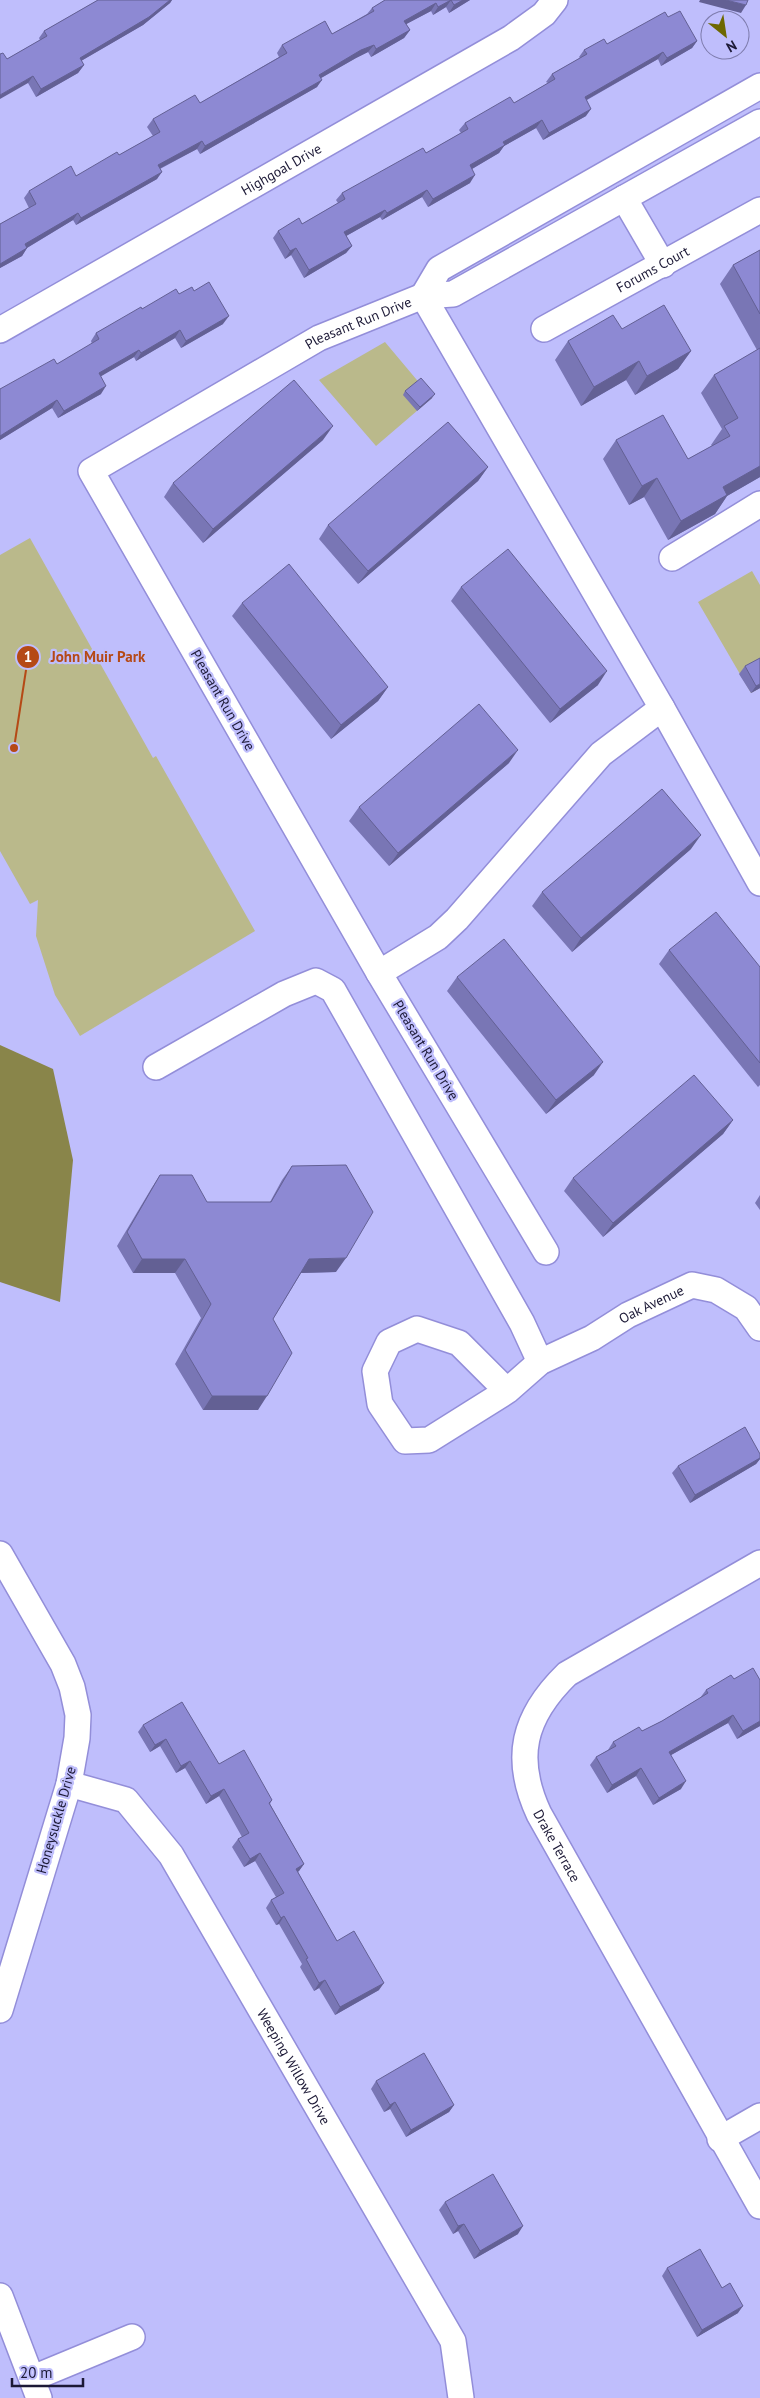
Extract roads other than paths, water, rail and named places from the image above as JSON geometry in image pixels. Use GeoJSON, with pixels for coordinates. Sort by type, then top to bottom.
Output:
{"type":"FeatureCollection","features":[{"type":"Feature","properties":{"kind":"street","name":"Highgoal Drive"},"geometry":{"type":"LineString","coordinates":[[0,330],[511,38],[544,14],[555,0]]}},
{"type":"Feature","properties":{"kind":"street","name":"Pleasant Run Drive"},"geometry":{"type":"LineString","coordinates":[[424,296],[439,269],[760,86]]}},
{"type":"Feature","properties":{"kind":"street","name":"Pleasant Run Drive"},"geometry":{"type":"LineString","coordinates":[[546,1252],[379,973],[91,471],[319,338],[424,296],[453,294],[760,122]]}},
{"type":"Feature","properties":{"kind":"street"},"geometry":{"type":"LineString","coordinates":[[624,198],[663,264]]}},
{"type":"Feature","properties":{"kind":"street","name":"Forums Court"},"geometry":{"type":"LineString","coordinates":[[544,329],[760,210]]}},
{"type":"Feature","properties":{"kind":"street"},"geometry":{"type":"LineString","coordinates":[[424,296],[662,708],[760,883]]}},
{"type":"Feature","properties":{"kind":"street"},"geometry":{"type":"LineString","coordinates":[[672,558],[760,504]]}},
{"type":"Feature","properties":{"kind":"street"},"geometry":{"type":"LineString","coordinates":[[379,973],[438,936],[457,919],[601,754],[662,708]]}},
{"type":"Feature","properties":{"kind":"street"},"geometry":{"type":"LineString","coordinates":[[156,1067],[290,990],[316,981],[333,990],[522,1323],[540,1362]]}},
{"type":"Feature","properties":{"kind":"street","name":"Oak Avenue"},"geometry":{"type":"LineString","coordinates":[[508,1390],[459,1343],[417,1329],[389,1342],[375,1371],[380,1404],[405,1442],[429,1440],[508,1390],[540,1362],[592,1338],[628,1315],[692,1285],[716,1290],[746,1308],[760,1328]]}},
{"type":"Feature","properties":{"kind":"street","name":"Honeysuckle Drive"},"geometry":{"type":"LineString","coordinates":[[0,1554],[10,1593],[63,1664],[72,1687],[78,1715],[77,1738],[69,1784],[0,2010]]}},
{"type":"Feature","properties":{"kind":"street","name":"Drake Terrace"},"geometry":{"type":"LineString","coordinates":[[760,1563],[567,1674],[538,1707],[529,1728],[525,1750],[529,1788],[539,1814],[720,2139],[760,2206]]}},
{"type":"Feature","properties":{"kind":"street","name":"Weeping Willow Drive"},"geometry":{"type":"LineString","coordinates":[[69,1784],[126,1800],[171,1855],[453,2342],[461,2398]]}},
{"type":"Feature","properties":{"kind":"street"},"geometry":{"type":"LineString","coordinates":[[720,2139],[760,2116]]}},
{"type":"Feature","properties":{"kind":"street"},"geometry":{"type":"LineString","coordinates":[[0,2296],[36,2388],[132,2337]]}},
{"type":"Feature","properties":{"kind":"place","name":"John Muir Park"},"geometry":{"type":"Point","coordinates":[14,748]}}]}
